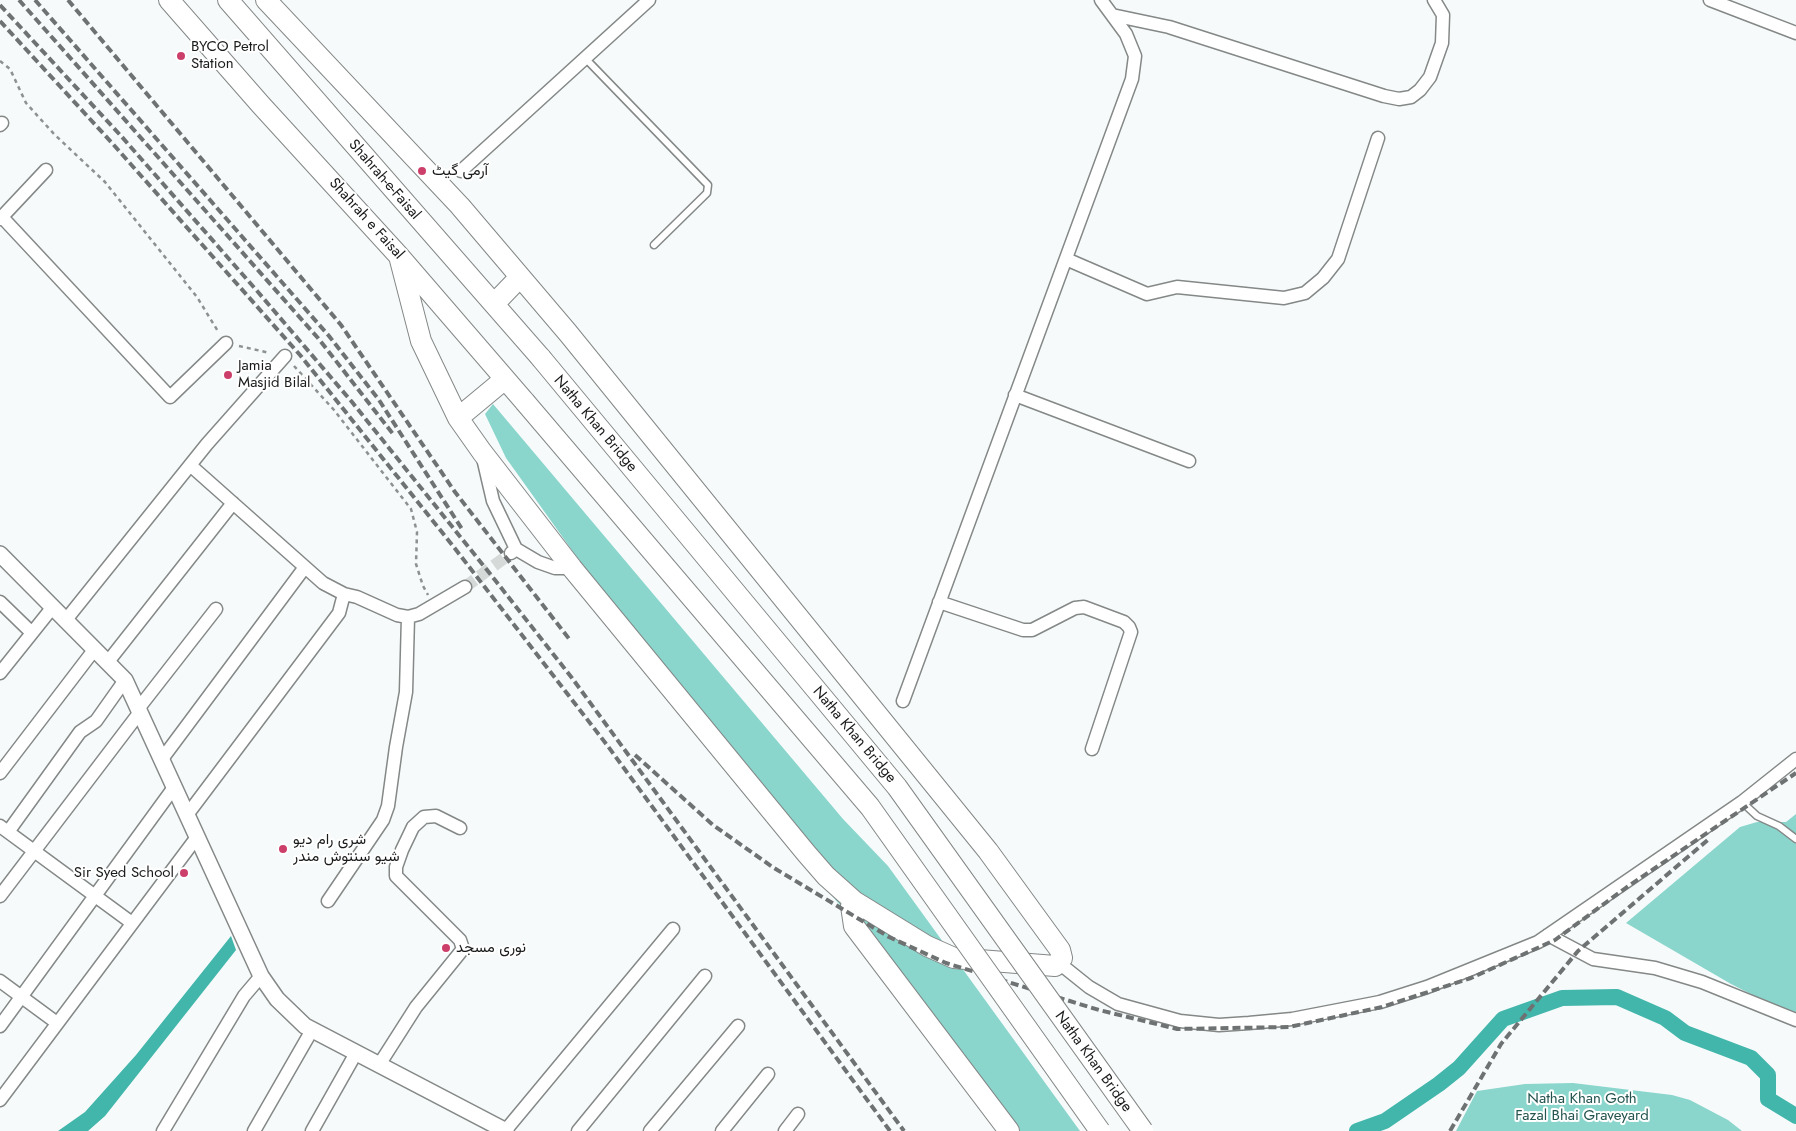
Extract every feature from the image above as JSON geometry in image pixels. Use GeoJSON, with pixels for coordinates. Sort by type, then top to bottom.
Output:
{"type":"FeatureCollection","features":[{"type":"Feature","properties":{"kind":"highway","name":"Shahrah e Faisal"},"geometry":{"type":"LineString","coordinates":[[169,0],[400,256],[870,807],[1100,1131]]}},
{"type":"Feature","properties":{"kind":"highway","name":"Shahrah-e-Faisal"},"geometry":{"type":"LineString","coordinates":[[228,0],[541,358]]}},
{"type":"Feature","properties":{"kind":"highway"},"geometry":{"type":"LineString","coordinates":[[266,0],[460,206],[520,277],[988,851],[1060,950],[1062,958],[1060,963],[1055,966],[954,958],[927,946],[854,901],[826,876],[572,568],[458,418],[421,341],[400,256]]}},
{"type":"Feature","properties":{"kind":"highway"},"geometry":{"type":"LineString","coordinates":[[494,304],[520,277]]}},
{"type":"Feature","properties":{"kind":"highway","name":"Natha Khan Bridge"},"geometry":{"type":"LineString","coordinates":[[541,358],[897,787],[1143,1131]]}},
{"type":"Feature","properties":{"kind":"highway"},"geometry":{"type":"LineString","coordinates":[[458,418],[505,379]]}},
{"type":"Feature","properties":{"kind":"highway"},"geometry":{"type":"LineString","coordinates":[[854,901],[851,906],[854,926],[1009,1131]]}},
{"type":"Feature","properties":{"kind":"street"},"geometry":{"type":"LineString","coordinates":[[461,171],[649,0]]}},
{"type":"Feature","properties":{"kind":"street"},"geometry":{"type":"LineString","coordinates":[[903,701],[1132,79],[1135,56],[1126,34],[1101,0]]}},
{"type":"Feature","properties":{"kind":"street"},"geometry":{"type":"LineString","coordinates":[[1112,15],[1169,27],[1384,96],[1399,99],[1411,97],[1420,90],[1430,77],[1442,42],[1443,15],[1434,0]]}},
{"type":"Feature","properties":{"kind":"street"},"geometry":{"type":"LineString","coordinates":[[1710,0],[1796,34]]}},
{"type":"Feature","properties":{"kind":"street"},"geometry":{"type":"LineString","coordinates":[[1066,259],[1148,294],[1178,287],[1284,298],[1305,293],[1323,278],[1338,259],[1378,138]]}},
{"type":"Feature","properties":{"kind":"street"},"geometry":{"type":"LineString","coordinates":[[46,170],[1,218],[170,398],[226,343]]}},
{"type":"Feature","properties":{"kind":"street"},"geometry":{"type":"LineString","coordinates":[[65,621],[190,465],[285,356]]}},
{"type":"Feature","properties":{"kind":"street"},"geometry":{"type":"LineString","coordinates":[[1016,395],[1189,461]]}},
{"type":"Feature","properties":{"kind":"street"},"geometry":{"type":"LineString","coordinates":[[482,452],[492,501],[514,551],[555,568],[572,568]]}},
{"type":"Feature","properties":{"kind":"street"},"geometry":{"type":"LineString","coordinates":[[190,465],[323,583],[344,594],[357,597],[397,615],[408,616],[419,614],[465,587]]}},
{"type":"Feature","properties":{"kind":"street"},"geometry":{"type":"LineString","coordinates":[[107,663],[233,503]]}},
{"type":"Feature","properties":{"kind":"street"},"geometry":{"type":"LineString","coordinates":[[0,554],[125,680],[261,976],[277,998],[305,1026],[312,1030],[503,1130],[673,929]]}},
{"type":"Feature","properties":{"kind":"street"},"geometry":{"type":"LineString","coordinates":[[162,760],[305,567]]}},
{"type":"Feature","properties":{"kind":"street"},"geometry":{"type":"LineString","coordinates":[[187,815],[339,613],[344,594]]}},
{"type":"Feature","properties":{"kind":"street"},"geometry":{"type":"LineString","coordinates":[[0,602],[32,633]]}},
{"type":"Feature","properties":{"kind":"street"},"geometry":{"type":"LineString","coordinates":[[940,602],[1023,630],[1032,630],[1075,608],[1084,607],[1124,622],[1131,632],[1092,748]]}},
{"type":"Feature","properties":{"kind":"street"},"geometry":{"type":"LineString","coordinates":[[0,673],[52,608]]}},
{"type":"Feature","properties":{"kind":"street"},"geometry":{"type":"LineString","coordinates":[[0,896],[216,609]]}},
{"type":"Feature","properties":{"kind":"street"},"geometry":{"type":"LineString","coordinates":[[328,901],[383,820],[388,806],[406,692],[408,616]]}},
{"type":"Feature","properties":{"kind":"street"},"geometry":{"type":"LineString","coordinates":[[0,773],[94,650]]}},
{"type":"Feature","properties":{"kind":"street"},"geometry":{"type":"LineString","coordinates":[[125,680],[96,721],[80,732],[3,830],[132,923]]}},
{"type":"Feature","properties":{"kind":"street"},"geometry":{"type":"LineString","coordinates":[[1060,963],[1088,987],[1118,1004],[1180,1021],[1219,1024],[1292,1019],[1380,1002],[1427,987],[1538,942],[1742,802],[1796,759]]}},
{"type":"Feature","properties":{"kind":"street"},"geometry":{"type":"LineString","coordinates":[[0,1026],[175,786]]}},
{"type":"Feature","properties":{"kind":"street"},"geometry":{"type":"LineString","coordinates":[[379,1065],[416,1006],[463,949],[460,940],[396,876],[396,867],[413,827],[424,817],[436,816],[460,828]]}},
{"type":"Feature","properties":{"kind":"street"},"geometry":{"type":"LineString","coordinates":[[0,1100],[197,837]]}},
{"type":"Feature","properties":{"kind":"street"},"geometry":{"type":"LineString","coordinates":[[1538,942],[1593,959],[1655,968],[1702,982],[1796,1020]]}},
{"type":"Feature","properties":{"kind":"street"},"geometry":{"type":"LineString","coordinates":[[163,1131],[244,996],[261,976]]}},
{"type":"Feature","properties":{"kind":"street"},"geometry":{"type":"LineString","coordinates":[[578,1131],[705,976]]}},
{"type":"Feature","properties":{"kind":"street"},"geometry":{"type":"LineString","coordinates":[[0,981],[58,1023]]}},
{"type":"Feature","properties":{"kind":"street"},"geometry":{"type":"LineString","coordinates":[[650,1131],[738,1026]]}},
{"type":"Feature","properties":{"kind":"street"},"geometry":{"type":"LineString","coordinates":[[254,1131],[312,1030]]}},
{"type":"Feature","properties":{"kind":"street"},"geometry":{"type":"LineString","coordinates":[[312,1131],[356,1053]]}},
{"type":"Feature","properties":{"kind":"street"},"geometry":{"type":"LineString","coordinates":[[722,1131],[768,1074]]}},
{"type":"Feature","properties":{"kind":"street"},"geometry":{"type":"LineString","coordinates":[[785,1131],[798,1114]]}},
{"type":"Feature","properties":{"kind":"lane"},"geometry":{"type":"LineString","coordinates":[[585,58],[708,185],[707,194],[654,245]]}},
{"type":"Feature","properties":{"kind":"lane"},"geometry":{"type":"LineString","coordinates":[[1742,802],[1757,816],[1779,826],[1796,839]]}},
{"type":"Feature","properties":{"kind":"path"},"geometry":{"type":"LineString","coordinates":[[0,61],[10,69],[26,103],[54,134],[105,182],[197,297],[226,343],[285,356],[334,410],[411,509],[417,532],[416,564],[422,586],[434,604]]}},
{"type":"Feature","properties":{"kind":"green space"},"geometry":{"type":"Polygon","coordinates":[[[493,404],[843,819],[888,866],[1080,1131],[1017,1131],[926,1007],[747,795],[506,458],[485,414],[493,404]]]}},
{"type":"Feature","properties":{"kind":"green space"},"geometry":{"type":"Polygon","coordinates":[[[1796,814],[1796,1017],[1731,984],[1626,923],[1740,827],[1757,822],[1786,822],[1796,814]]]}},
{"type":"Feature","properties":{"kind":"green space","name":"Natha Khan Goth Fazal Bhai Graveyard"},"geometry":{"type":"Polygon","coordinates":[[[1573,1083],[1672,1095],[1690,1100],[1728,1120],[1742,1131],[1456,1131],[1477,1091],[1525,1084],[1573,1083]]]}},
{"type":"Feature","properties":{"kind":"shaded area"},"geometry":{"type":"Polygon","coordinates":[[[231,936],[236,950],[105,1116],[88,1131],[58,1131],[85,1112],[136,1055],[231,936]]]}},
{"type":"Feature","properties":{"kind":"waterway"},"geometry":{"type":"LineString","coordinates":[[1357,1131],[1385,1121],[1439,1084],[1459,1068],[1503,1019],[1562,998],[1617,997],[1665,1018],[1685,1033],[1751,1058],[1768,1075],[1768,1099],[1796,1116]]}},
{"type":"Feature","properties":{"kind":"tunnel"},"geometry":{"type":"LineString","coordinates":[[465,587],[511,553]]}},
{"type":"Feature","properties":{"kind":"railway"},"geometry":{"type":"LineString","coordinates":[[19,0],[318,338],[393,434]]}},
{"type":"Feature","properties":{"kind":"railway"},"geometry":{"type":"LineString","coordinates":[[35,0],[329,336],[379,400],[462,529]]}},
{"type":"Feature","properties":{"kind":"railway"},"geometry":{"type":"LineString","coordinates":[[68,0],[341,325],[455,492],[570,640]]}},
{"type":"Feature","properties":{"kind":"railway"},"geometry":{"type":"LineString","coordinates":[[0,5],[122,137],[258,292],[352,402],[495,580],[572,678],[904,1131]]}},
{"type":"Feature","properties":{"kind":"railway"},"geometry":{"type":"LineString","coordinates":[[0,21],[112,143],[300,355],[453,546],[607,745],[890,1131]]}},
{"type":"Feature","properties":{"kind":"railway"},"geometry":{"type":"LineString","coordinates":[[635,755],[713,825],[774,868],[889,937],[946,963],[1099,1010],[1177,1029],[1289,1027],[1382,1007],[1471,978],[1555,940],[1627,887],[1796,773]]}},
{"type":"Feature","properties":{"kind":"railway"},"geometry":{"type":"LineString","coordinates":[[1450,1131],[1501,1044],[1578,951],[1710,838]]}},
{"type":"Feature","properties":{"kind":"place","name":"BYCO Petrol Station"},"geometry":{"type":"Point","coordinates":[181,56]}},
{"type":"Feature","properties":{"kind":"place","name":"آرمی گیٹ"},"geometry":{"type":"Point","coordinates":[422,171]}},
{"type":"Feature","properties":{"kind":"place","name":"Jamia Masjid Bilal"},"geometry":{"type":"Point","coordinates":[228,375]}},
{"type":"Feature","properties":{"kind":"place","name":"شری رام دیو شیو سنتوش مندر"},"geometry":{"type":"Point","coordinates":[283,849]}},
{"type":"Feature","properties":{"kind":"place","name":"Sir Syed School"},"geometry":{"type":"Point","coordinates":[184,873]}},
{"type":"Feature","properties":{"kind":"place","name":"نوری مسجد"},"geometry":{"type":"Point","coordinates":[446,948]}}]}
